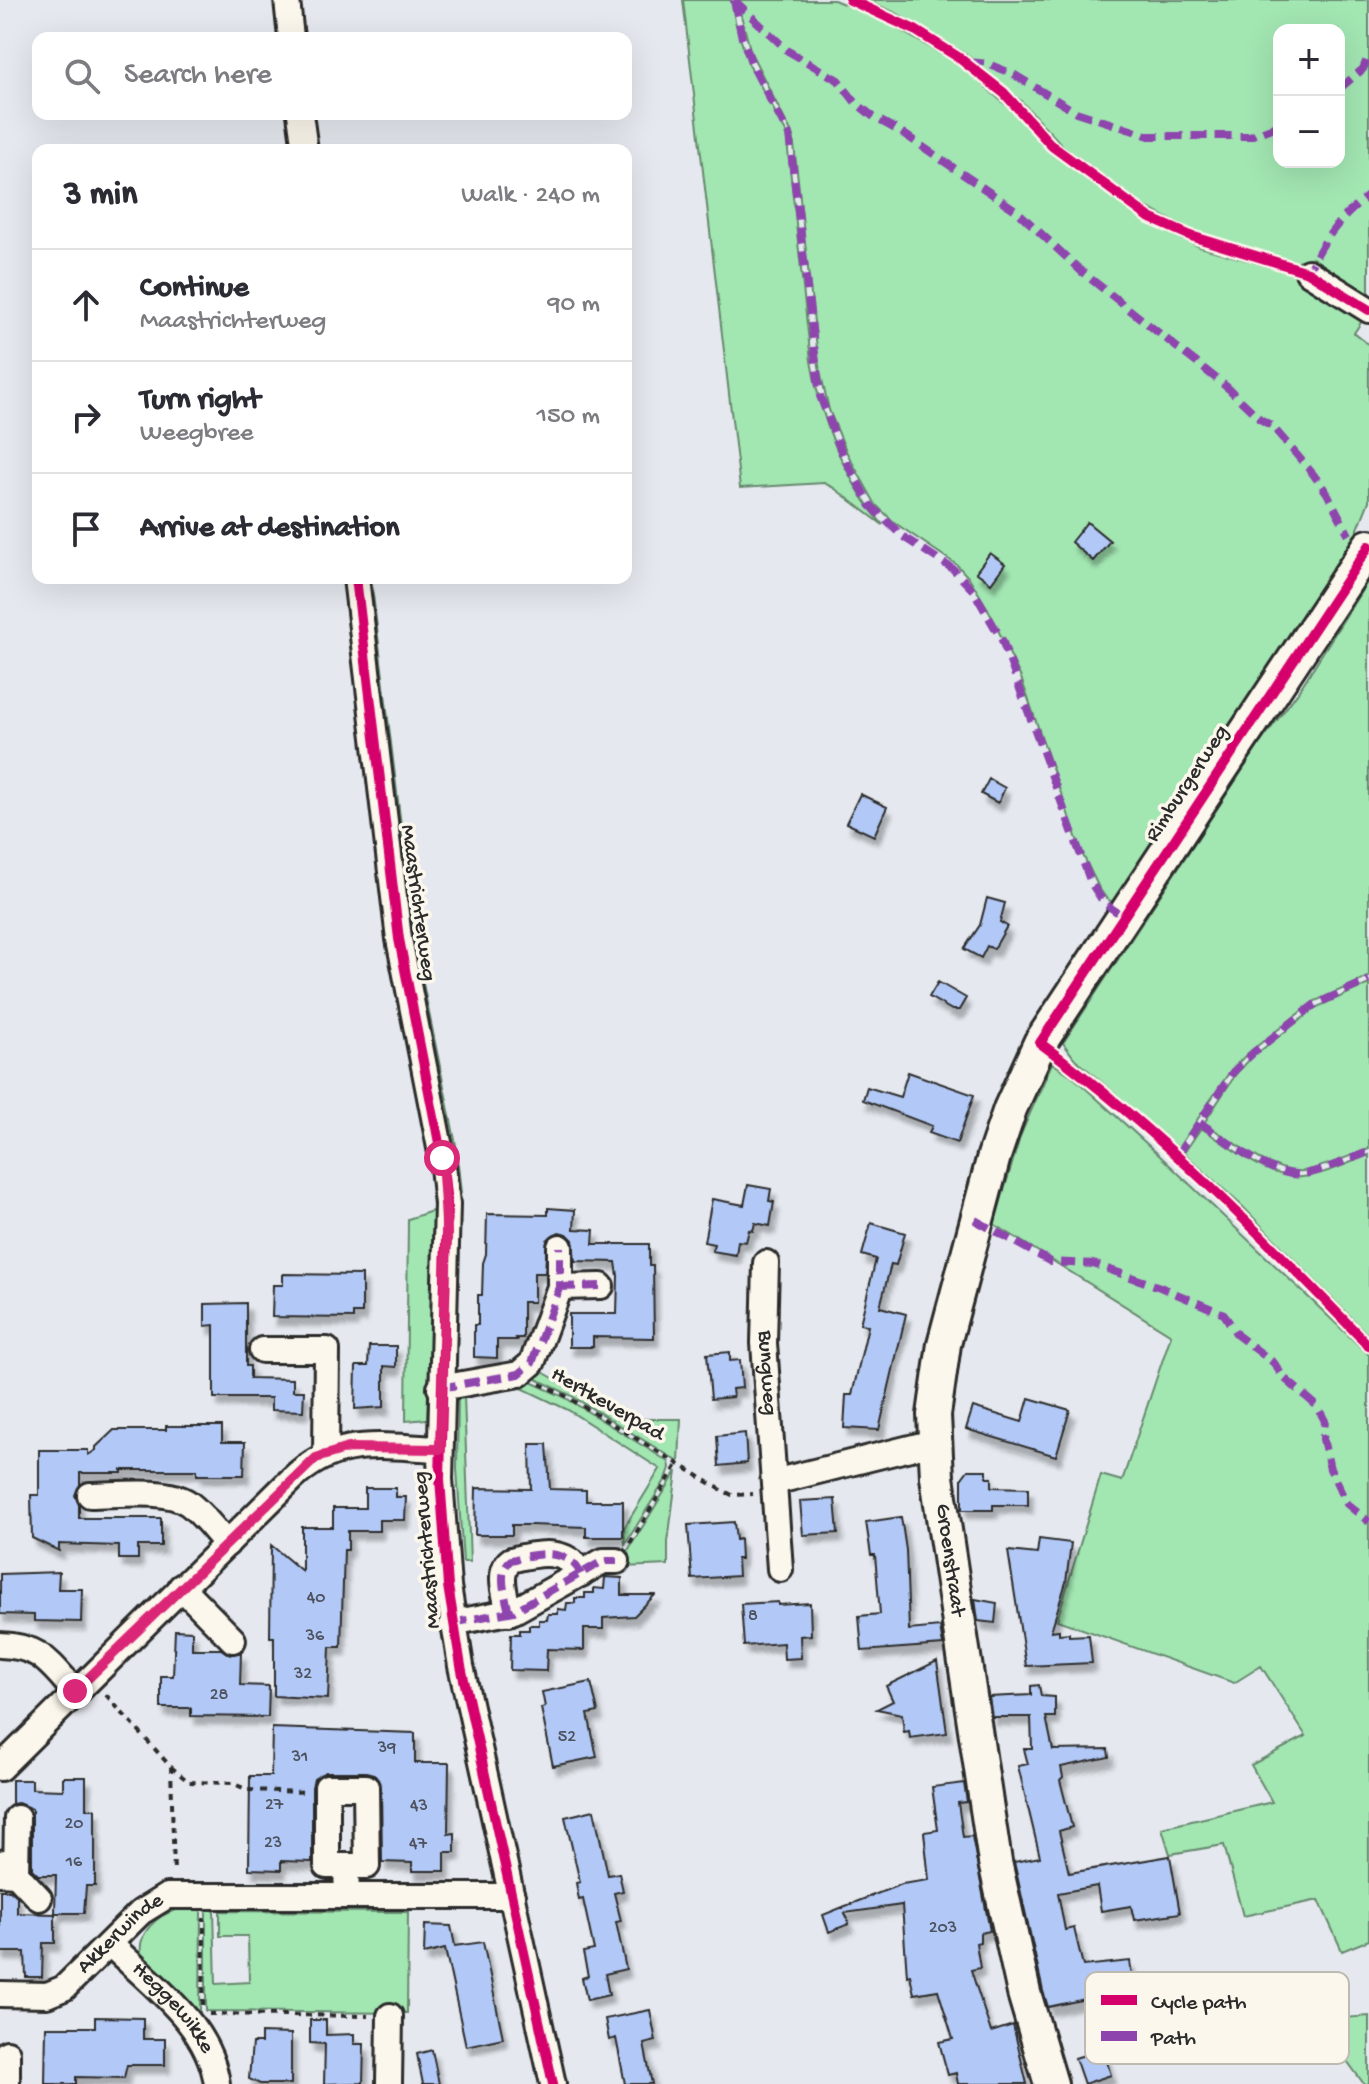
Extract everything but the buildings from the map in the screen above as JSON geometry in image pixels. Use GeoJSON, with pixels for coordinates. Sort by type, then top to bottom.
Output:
{"type":"FeatureCollection","features":[{"type":"Feature","properties":{"kind":"street"},"geometry":{"type":"LineString","coordinates":[[287,0],[290,32]]}},
{"type":"Feature","properties":{"kind":"street"},"geometry":{"type":"LineString","coordinates":[[301,120],[304,144]]}},
{"type":"Feature","properties":{"kind":"street"},"geometry":{"type":"LineString","coordinates":[[1308,272],[1369,310]]}},
{"type":"Feature","properties":{"kind":"street","name":"Rimburgerweg"},"geometry":{"type":"LineString","coordinates":[[1040,1043],[1369,546]]}},
{"type":"Feature","properties":{"kind":"street","name":"Maastrichterweg"},"geometry":{"type":"LineString","coordinates":[[357,584],[399,939],[442,1158],[447,1204],[440,1449],[443,1543],[452,1623],[553,2084]]}},
{"type":"Feature","properties":{"kind":"street","name":"Groenstraat"},"geometry":{"type":"LineString","coordinates":[[1040,1043],[1010,1109],[975,1220],[944,1344],[934,1415],[934,1442],[995,1862],[1024,1993],[1051,2084]]}},
{"type":"Feature","properties":{"kind":"street"},"geometry":{"type":"LineString","coordinates":[[440,1388],[519,1374],[532,1363],[560,1287],[560,1247]]}},
{"type":"Feature","properties":{"kind":"street","name":"Bungweg"},"geometry":{"type":"LineString","coordinates":[[766,1263],[764,1343],[780,1569]]}},
{"type":"Feature","properties":{"kind":"street"},"geometry":{"type":"LineString","coordinates":[[560,1287],[601,1286]]}},
{"type":"Feature","properties":{"kind":"street"},"geometry":{"type":"LineString","coordinates":[[262,1350],[327,1350],[326,1453]]}},
{"type":"Feature","properties":{"kind":"street"},"geometry":{"type":"LineString","coordinates":[[774,1482],[934,1442]]}},
{"type":"Feature","properties":{"kind":"street"},"geometry":{"type":"LineString","coordinates":[[0,1768],[302,1469],[326,1453],[364,1447],[440,1449]]}},
{"type":"Feature","properties":{"kind":"street"},"geometry":{"type":"LineString","coordinates":[[90,1495],[162,1494],[176,1497],[195,1509],[227,1544]]}},
{"type":"Feature","properties":{"kind":"street"},"geometry":{"type":"LineString","coordinates":[[509,1613],[503,1567],[511,1560],[558,1554],[569,1557],[581,1574]]}},
{"type":"Feature","properties":{"kind":"street","name":"Maastrichterweg"},"geometry":{"type":"LineString","coordinates":[[452,1623],[509,1613],[603,1561],[617,1561]]}},
{"type":"Feature","properties":{"kind":"street"},"geometry":{"type":"LineString","coordinates":[[181,1587],[233,1640]]}},
{"type":"Feature","properties":{"kind":"street"},"geometry":{"type":"LineString","coordinates":[[0,1645],[30,1648],[82,1684]]}},
{"type":"Feature","properties":{"kind":"street"},"geometry":{"type":"LineString","coordinates":[[327,1787],[366,1787],[367,1866],[346,1866],[327,1866],[327,1787]]}},
{"type":"Feature","properties":{"kind":"street"},"geometry":{"type":"LineString","coordinates":[[17,1818],[6,1860],[39,1898]]}},
{"type":"Feature","properties":{"kind":"street"},"geometry":{"type":"LineString","coordinates":[[346,1866],[347,1896]]}},
{"type":"Feature","properties":{"kind":"street","name":"Akkerwinde"},"geometry":{"type":"LineString","coordinates":[[0,1994],[47,1995],[57,1992],[71,1983],[149,1905],[174,1895],[512,1896]]}},
{"type":"Feature","properties":{"kind":"street","name":"Heggewikke"},"geometry":{"type":"LineString","coordinates":[[110,1944],[192,2025],[210,2054],[217,2084]]}},
{"type":"Feature","properties":{"kind":"street"},"geometry":{"type":"LineString","coordinates":[[389,2084],[390,2016]]}},
{"type":"Feature","properties":{"kind":"street"},"geometry":{"type":"LineString","coordinates":[[7,2053],[7,2084]]}},
{"type":"Feature","properties":{"kind":"path"},"geometry":{"type":"LineString","coordinates":[[82,1684],[189,1782]]}},
{"type":"Feature","properties":{"kind":"path"},"geometry":{"type":"LineString","coordinates":[[171,1767],[174,1895]]}},
{"type":"Feature","properties":{"kind":"path"},"geometry":{"type":"LineString","coordinates":[[172,1782],[232,1783],[248,1790],[327,1792]]}},
{"type":"Feature","properties":{"kind":"path"},"geometry":{"type":"LineString","coordinates":[[204,1895],[203,2014],[390,2016]]}},
{"type":"Feature","properties":{"kind":"green space"},"geometry":{"type":"Polygon","coordinates":[[[683,0],[731,0],[748,63],[786,132],[815,383],[836,448],[857,488],[883,525],[824,483],[740,488],[683,0]]]}},
{"type":"Feature","properties":{"kind":"green space"},"geometry":{"type":"Polygon","coordinates":[[[737,0],[834,0],[880,19],[959,64],[1023,120],[1054,155],[1153,226],[1200,247],[1299,275],[1366,315],[1354,333],[1369,345],[1369,501],[1356,534],[1361,538],[1114,903],[1099,888],[1081,851],[1021,678],[988,609],[970,579],[957,565],[895,523],[876,505],[847,453],[829,410],[819,366],[793,136],[751,53],[737,0]]]}},
{"type":"Feature","properties":{"kind":"green space"},"geometry":{"type":"Polygon","coordinates":[[[866,0],[1369,0],[1369,299],[1322,270],[1192,231],[1144,206],[1063,146],[1020,100],[966,54],[896,13],[866,0]]]}},
{"type":"Feature","properties":{"kind":"green space"},"geometry":{"type":"Polygon","coordinates":[[[1369,579],[1369,977],[1313,1002],[1247,1054],[1231,1070],[1178,1148],[1075,1059],[1063,1043],[1261,742],[1298,692],[1369,579]]]}},
{"type":"Feature","properties":{"kind":"green space"},"geometry":{"type":"Polygon","coordinates":[[[365,584],[372,584],[416,949],[456,1145],[461,1193],[454,1193],[409,931],[365,584]]]}},
{"type":"Feature","properties":{"kind":"green space"},"geometry":{"type":"Polygon","coordinates":[[[1369,984],[1369,1149],[1312,1169],[1292,1171],[1266,1162],[1204,1123],[1236,1074],[1251,1058],[1317,1007],[1369,984]]]}},
{"type":"Feature","properties":{"kind":"green space"},"geometry":{"type":"Polygon","coordinates":[[[1052,1063],[1072,1076],[1158,1154],[1369,1355],[1369,1940],[1342,1951],[1319,1900],[1243,1916],[1224,1845],[1170,1854],[1162,1828],[1272,1802],[1251,1765],[1306,1736],[1261,1666],[1234,1683],[1057,1620],[1101,1475],[1122,1481],[1171,1335],[994,1224],[1021,1134],[1052,1063]]]}},
{"type":"Feature","properties":{"kind":"green space"},"geometry":{"type":"Polygon","coordinates":[[[1201,1128],[1249,1160],[1289,1176],[1319,1174],[1369,1155],[1369,1336],[1243,1207],[1184,1153],[1201,1128]]]}},
{"type":"Feature","properties":{"kind":"green space"},"geometry":{"type":"Polygon","coordinates":[[[432,1211],[435,1217],[427,1419],[406,1421],[408,1219],[432,1211]]]}},
{"type":"Feature","properties":{"kind":"green space"},"geometry":{"type":"Polygon","coordinates":[[[539,1370],[626,1419],[681,1419],[679,1462],[570,1395],[530,1376],[539,1370]]]}},
{"type":"Feature","properties":{"kind":"green space"},"geometry":{"type":"Polygon","coordinates":[[[524,1379],[564,1397],[669,1462],[666,1479],[625,1544],[624,1528],[660,1469],[568,1410],[522,1388],[464,1396],[470,1562],[463,1562],[457,1469],[458,1390],[524,1379]]]}},
{"type":"Feature","properties":{"kind":"green space"},"geometry":{"type":"Polygon","coordinates":[[[677,1471],[668,1565],[623,1567],[627,1552],[677,1471]]]}},
{"type":"Feature","properties":{"kind":"green space"},"geometry":{"type":"Polygon","coordinates":[[[176,1910],[201,1910],[200,2011],[192,2008],[141,1953],[143,1939],[150,1926],[176,1910]]]}},
{"type":"Feature","properties":{"kind":"green space"},"geometry":{"type":"Polygon","coordinates":[[[206,1910],[214,1910],[216,1984],[249,1982],[248,1936],[220,1936],[220,1911],[408,1912],[407,2013],[206,2011],[206,1910]]]}},
{"type":"Feature","properties":{"kind":"green space"},"geometry":{"type":"Polygon","coordinates":[[[1369,2016],[1369,2084],[1364,2084],[1349,2064],[1349,2018],[1369,2016]]]}},
{"type":"Feature","properties":{"kind":"marked path"},"geometry":{"type":"LineString","coordinates":[[734,0],[742,38],[754,69],[789,135],[820,396],[843,456],[871,506],[902,536],[953,569],[973,590],[1002,640],[1091,883],[1104,903],[1124,917]]}},
{"type":"Feature","properties":{"kind":"marked path"},"geometry":{"type":"LineString","coordinates":[[734,0],[788,51],[838,80],[856,103],[875,118],[901,132],[1017,211],[1081,271],[1272,426],[1327,493],[1349,535]]}},
{"type":"Feature","properties":{"kind":"marked path"},"geometry":{"type":"LineString","coordinates":[[1345,84],[1363,69],[1369,54]]}},
{"type":"Feature","properties":{"kind":"marked path"},"geometry":{"type":"LineString","coordinates":[[968,62],[988,64],[1013,74],[1076,112],[1149,136],[1250,136],[1273,127]]}},
{"type":"Feature","properties":{"kind":"marked path"},"geometry":{"type":"LineString","coordinates":[[1303,270],[1308,272],[1334,229],[1369,195]]}},
{"type":"Feature","properties":{"kind":"marked path"},"geometry":{"type":"LineString","coordinates":[[1177,1156],[1233,1072],[1254,1052],[1314,1005],[1369,980]]}},
{"type":"Feature","properties":{"kind":"marked path"},"geometry":{"type":"LineString","coordinates":[[1200,1123],[1264,1165],[1291,1174],[1312,1172],[1369,1152]]}},
{"type":"Feature","properties":{"kind":"marked path"},"geometry":{"type":"LineString","coordinates":[[975,1220],[1051,1262],[1093,1264],[1160,1287],[1224,1314],[1237,1335],[1274,1363],[1283,1377],[1317,1406],[1325,1421],[1323,1439],[1330,1469],[1347,1504],[1369,1522]]}},
{"type":"Feature","properties":{"kind":"marked path"},"geometry":{"type":"LineString","coordinates":[[440,1388],[519,1374],[532,1363],[560,1287],[560,1247]]}},
{"type":"Feature","properties":{"kind":"marked path"},"geometry":{"type":"LineString","coordinates":[[560,1287],[601,1286]]}},
{"type":"Feature","properties":{"kind":"marked path"},"geometry":{"type":"LineString","coordinates":[[509,1613],[503,1577],[511,1560],[551,1554],[568,1559],[581,1574]]}},
{"type":"Feature","properties":{"kind":"marked path"},"geometry":{"type":"LineString","coordinates":[[452,1623],[514,1611],[603,1561],[617,1561]]}},
{"type":"Feature","properties":{"kind":"cycle path"},"geometry":{"type":"LineString","coordinates":[[850,0],[915,30],[958,57],[1004,93],[1052,146],[1150,218],[1191,236],[1308,272],[1369,310]]}},
{"type":"Feature","properties":{"kind":"cycle path"},"geometry":{"type":"LineString","coordinates":[[1369,546],[1040,1043],[1170,1149],[1369,1346]]}},
{"type":"Feature","properties":{"kind":"cycle path"},"geometry":{"type":"LineString","coordinates":[[357,584],[399,939],[442,1158],[447,1204],[440,1479],[448,1586],[461,1666],[553,2084]]}},
{"type":"Feature","properties":{"kind":"route"},"geometry":{"type":"LineString","coordinates":[[75,1691],[316,1458],[348,1448],[440,1449],[447,1236],[442,1158]]}}]}
